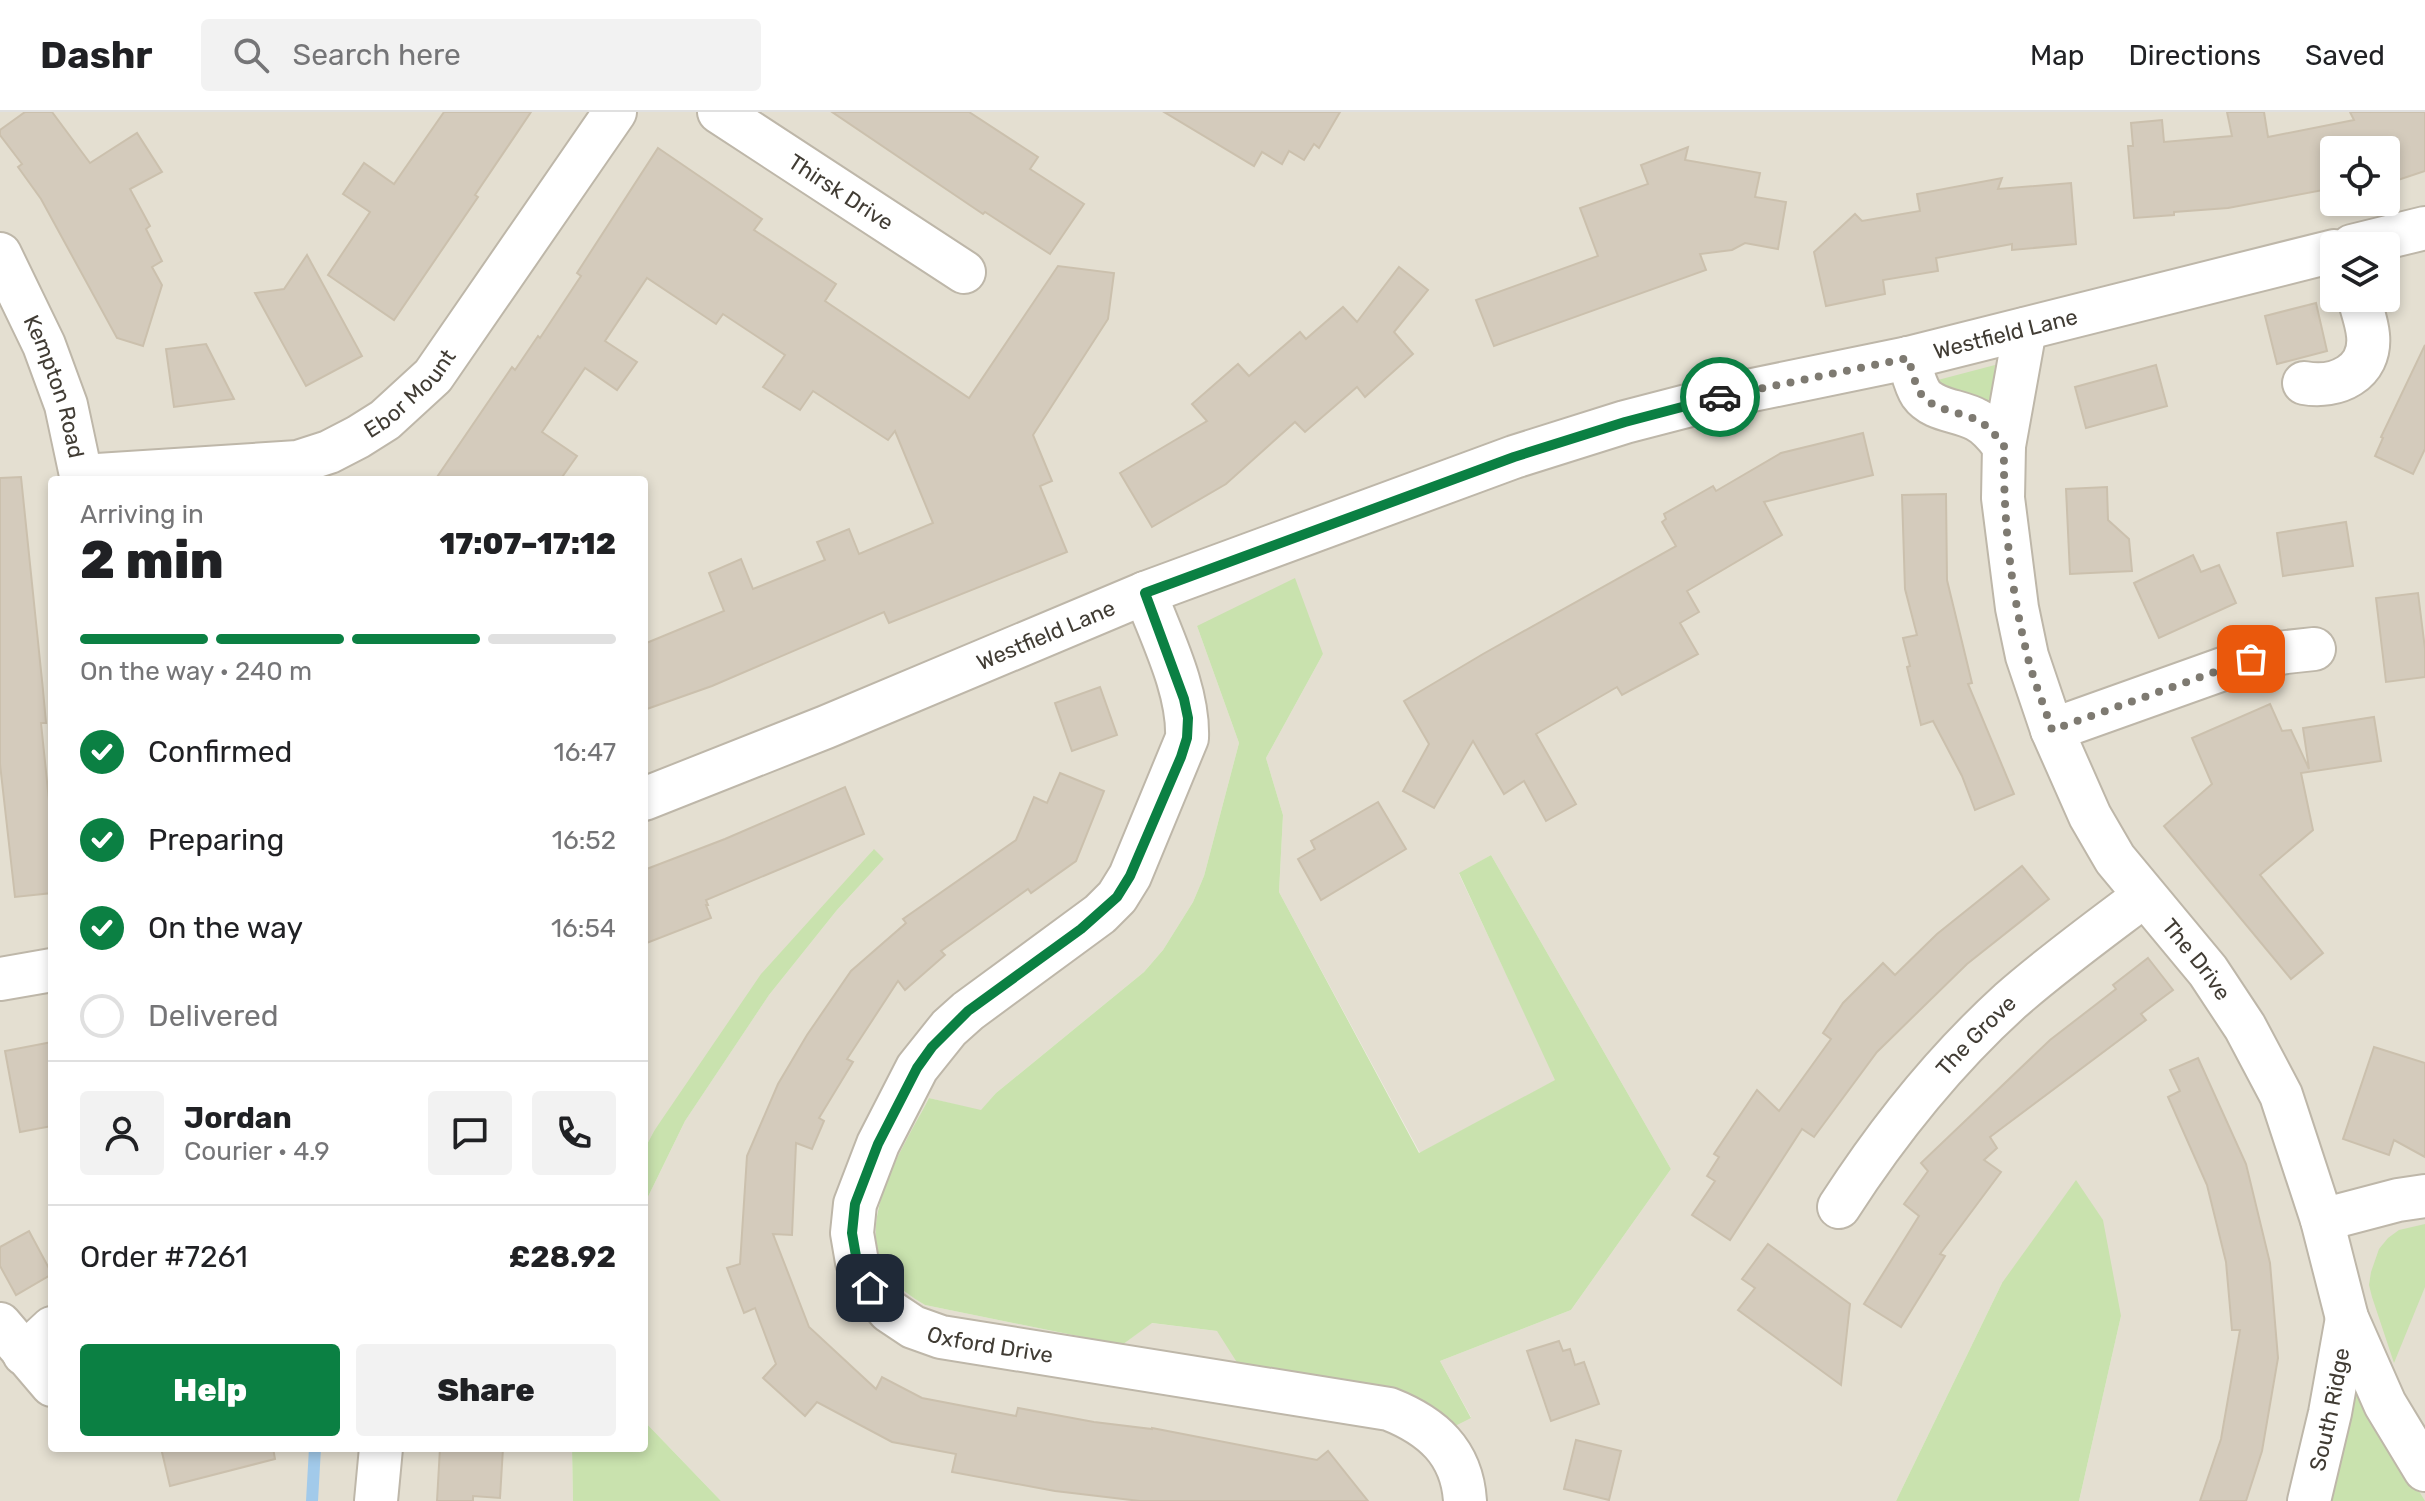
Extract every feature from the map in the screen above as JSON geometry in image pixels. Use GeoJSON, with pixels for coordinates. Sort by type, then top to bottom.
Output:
{"type":"FeatureCollection","features":[{"type":"Feature","properties":{"kind":"street","name":"Ebor Mount"},"geometry":{"type":"LineString","coordinates":[[109,476],[298,462],[348,442],[385,420],[433,376],[615,112]]}},
{"type":"Feature","properties":{"kind":"street","name":"Thirsk Drive"},"geometry":{"type":"LineString","coordinates":[[719,112],[964,272]]}},
{"type":"Feature","properties":{"kind":"street"},"geometry":{"type":"LineString","coordinates":[[2400,234],[2425,228]]}},
{"type":"Feature","properties":{"kind":"street","name":"Kempton Road"},"geometry":{"type":"LineString","coordinates":[[0,254],[44,345],[61,390],[82,476]]}},
{"type":"Feature","properties":{"kind":"street","name":"Westfield Lane"},"geometry":{"type":"LineString","coordinates":[[648,797],[826,727],[1145,593],[1514,457],[1625,422],[1733,394],[1908,358],[2320,255]]}},
{"type":"Feature","properties":{"kind":"street"},"geometry":{"type":"LineString","coordinates":[[2304,383],[2319,386],[2335,384],[2360,365],[2367,351],[2368,335],[2362,312]]}},
{"type":"Feature","properties":{"kind":"street","name":"The Drive"},"geometry":{"type":"LineString","coordinates":[[2025,329],[2004,446],[2003,498],[2017,608],[2027,656],[2052,730],[2090,816],[2115,859],[2208,971],[2245,1027],[2281,1095],[2322,1220],[2347,1318],[2385,1404],[2425,1470]]}},
{"type":"Feature","properties":{"kind":"street"},"geometry":{"type":"LineString","coordinates":[[1908,358],[1922,396],[1931,404],[1978,421],[1993,432],[2004,446]]}},
{"type":"Feature","properties":{"kind":"street","name":"Oxford Drive"},"geometry":{"type":"LineString","coordinates":[[1145,593],[1184,699],[1188,718],[1187,738],[1130,876],[1117,897],[1100,914],[968,1011],[932,1047],[917,1068],[878,1144],[855,1204],[852,1233],[857,1262],[870,1288],[889,1311],[913,1327],[941,1337],[1389,1409],[1415,1420],[1438,1437],[1454,1460],[1464,1487],[1465,1501]]}},
{"type":"Feature","properties":{"kind":"street"},"geometry":{"type":"LineString","coordinates":[[2052,730],[2251,659],[2314,649]]}},
{"type":"Feature","properties":{"kind":"street","name":"The Grove"},"geometry":{"type":"LineString","coordinates":[[1839,1207],[1917,1097],[1962,1047],[2011,1001],[2144,896]]}},
{"type":"Feature","properties":{"kind":"street"},"geometry":{"type":"LineString","coordinates":[[0,979],[48,971]]}},
{"type":"Feature","properties":{"kind":"street"},"geometry":{"type":"LineString","coordinates":[[2322,1220],[2425,1196]]}},
{"type":"Feature","properties":{"kind":"street","name":"South Ridge"},"geometry":{"type":"LineString","coordinates":[[2309,1501],[2330,1413],[2347,1318]]}},
{"type":"Feature","properties":{"kind":"street"},"geometry":{"type":"LineString","coordinates":[[25,1335],[48,1378]]}},
{"type":"Feature","properties":{"kind":"street"},"geometry":{"type":"LineString","coordinates":[[376,1501],[381,1452]]}},
{"type":"Feature","properties":{"kind":"shaded area"},"geometry":{"type":"Polygon","coordinates":[[[0,112],[2425,112],[2425,1501],[2079,1501],[2121,1316],[2002,1283],[1896,1501],[721,1501],[648,1425],[648,1197],[685,1121],[769,995],[837,910],[884,859],[873,850],[648,1142],[648,476],[48,476],[48,1452],[572,1452],[573,1501],[0,1501],[0,112]],[[1197,626],[1239,743],[1204,876],[1193,902],[1163,950],[1144,972],[996,1093],[981,1111],[929,1098],[890,1175],[876,1214],[902,1290],[925,1305],[1122,1345],[1151,1323],[1217,1331],[1411,1395],[1455,1425],[1471,1417],[1440,1361],[1571,1310],[1671,1169],[1491,855],[1459,874],[1556,1080],[1420,1153],[1279,892],[1283,815],[1266,758],[1323,654],[1197,626]]]}},
{"type":"Feature","properties":{"kind":"green space"},"geometry":{"type":"Polygon","coordinates":[[[1995,365],[1992,401],[1987,403],[1974,394],[1952,394],[1934,381],[1995,365]]]}},
{"type":"Feature","properties":{"kind":"green space"},"geometry":{"type":"Polygon","coordinates":[[[1295,578],[1323,654],[1266,758],[1283,815],[1279,892],[1419,1153],[1555,1080],[1459,873],[1491,855],[1671,1169],[1571,1310],[1440,1361],[1471,1418],[1455,1426],[1434,1408],[1411,1395],[1385,1387],[1238,1364],[1217,1331],[1152,1323],[1122,1345],[925,1305],[904,1291],[886,1270],[877,1247],[876,1222],[882,1196],[904,1144],[929,1098],[981,1110],[996,1093],[1144,972],[1163,950],[1193,902],[1204,876],[1239,743],[1197,626],[1295,578]]]}},
{"type":"Feature","properties":{"kind":"green space"},"geometry":{"type":"Polygon","coordinates":[[[874,849],[884,859],[837,910],[769,995],[685,1121],[648,1197],[648,1142],[761,974],[874,849]]]}},
{"type":"Feature","properties":{"kind":"green space"},"geometry":{"type":"Polygon","coordinates":[[[2076,1180],[2103,1220],[2121,1316],[2079,1501],[1896,1501],[2002,1283],[2076,1180]]]}},
{"type":"Feature","properties":{"kind":"green space"},"geometry":{"type":"Polygon","coordinates":[[[2425,1224],[2425,1287],[2394,1363],[2372,1297],[2369,1285],[2371,1272],[2379,1249],[2388,1238],[2399,1230],[2425,1224]]]}},
{"type":"Feature","properties":{"kind":"green space"},"geometry":{"type":"Polygon","coordinates":[[[2354,1393],[2359,1393],[2425,1501],[2327,1501],[2354,1393]]]}},
{"type":"Feature","properties":{"kind":"green space"},"geometry":{"type":"Polygon","coordinates":[[[648,1425],[721,1501],[573,1501],[572,1452],[648,1452],[648,1425]]]}},
{"type":"Feature","properties":{"kind":"building"},"geometry":{"type":"Polygon","coordinates":[[[25,112],[52,112],[90,163],[137,133],[162,172],[130,189],[150,226],[146,229],[162,261],[152,267],[162,285],[143,346],[117,338],[41,199],[18,167],[22,164],[0,135],[0,130],[25,112]]]}},
{"type":"Feature","properties":{"kind":"building"},"geometry":{"type":"Polygon","coordinates":[[[444,112],[531,112],[475,195],[478,197],[394,320],[328,275],[370,212],[343,194],[364,163],[394,184],[444,112]]]}},
{"type":"Feature","properties":{"kind":"building"},"geometry":{"type":"Polygon","coordinates":[[[832,112],[969,112],[1038,157],[1030,169],[1084,204],[1050,254],[985,212],[983,214],[832,112]]]}},
{"type":"Feature","properties":{"kind":"building"},"geometry":{"type":"Polygon","coordinates":[[[1164,112],[1340,112],[1319,148],[1314,144],[1304,160],[1289,151],[1282,164],[1262,152],[1254,166],[1164,112]]]}},
{"type":"Feature","properties":{"kind":"building"},"geometry":{"type":"Polygon","coordinates":[[[2227,112],[2264,112],[2268,137],[2354,120],[2350,112],[2425,112],[2425,171],[2400,179],[2400,136],[2320,136],[2320,191],[2228,208],[2134,218],[2128,146],[2133,146],[2131,123],[2162,120],[2164,142],[2232,136],[2227,112]]]}},
{"type":"Feature","properties":{"kind":"building"},"geometry":{"type":"Polygon","coordinates":[[[1688,147],[1685,160],[1760,173],[1755,197],[1786,202],[1778,249],[1745,243],[1732,250],[1700,254],[1706,270],[1494,346],[1476,300],[1598,256],[1580,208],[1648,184],[1641,165],[1688,147]]]}},
{"type":"Feature","properties":{"kind":"building"},"geometry":{"type":"Polygon","coordinates":[[[658,148],[762,219],[754,230],[836,284],[825,301],[969,398],[1058,266],[1114,273],[1108,319],[1033,435],[1052,481],[1040,486],[1067,552],[889,623],[884,612],[712,686],[648,709],[648,642],[724,611],[709,573],[741,559],[753,589],[825,560],[817,542],[849,529],[859,554],[933,523],[895,431],[888,440],[813,391],[800,410],[763,387],[785,355],[723,314],[716,324],[647,278],[605,341],[637,362],[617,390],[585,368],[542,432],[577,456],[563,476],[438,476],[512,367],[515,370],[538,336],[540,338],[581,276],[577,273],[658,148]]]}},
{"type":"Feature","properties":{"kind":"building"},"geometry":{"type":"Polygon","coordinates":[[[2002,178],[1998,189],[2071,183],[2076,244],[2012,250],[2012,244],[1936,258],[1938,271],[1883,280],[1885,294],[1826,306],[1814,252],[1855,214],[1862,221],[1920,211],[1917,194],[2002,178]]]}},
{"type":"Feature","properties":{"kind":"building"},"geometry":{"type":"Polygon","coordinates":[[[307,255],[362,356],[306,386],[255,293],[284,289],[307,255]]]}},
{"type":"Feature","properties":{"kind":"building"},"geometry":{"type":"Polygon","coordinates":[[[1399,267],[1428,290],[1394,332],[1413,354],[1365,397],[1357,387],[1305,432],[1295,422],[1226,484],[1152,527],[1120,473],[1207,421],[1192,404],[1238,364],[1249,376],[1300,332],[1306,339],[1343,307],[1357,322],[1399,267]]]}},
{"type":"Feature","properties":{"kind":"building"},"geometry":{"type":"Polygon","coordinates":[[[2316,303],[2327,351],[2277,364],[2265,316],[2316,303]]]}},
{"type":"Feature","properties":{"kind":"building"},"geometry":{"type":"Polygon","coordinates":[[[206,344],[234,399],[174,407],[166,349],[206,344]]]}},
{"type":"Feature","properties":{"kind":"building"},"geometry":{"type":"Polygon","coordinates":[[[2425,345],[2425,449],[2413,474],[2375,456],[2425,345]]]}},
{"type":"Feature","properties":{"kind":"building"},"geometry":{"type":"Polygon","coordinates":[[[2156,365],[2167,406],[2086,428],[2075,387],[2156,365]]]}},
{"type":"Feature","properties":{"kind":"building"},"geometry":{"type":"Polygon","coordinates":[[[1863,433],[1873,475],[1764,502],[1782,535],[1687,591],[1699,612],[1680,623],[1698,654],[1622,695],[1617,687],[1536,734],[1576,804],[1546,821],[1524,781],[1504,794],[1473,741],[1434,808],[1403,791],[1429,744],[1404,701],[1676,546],[1662,522],[1666,519],[1664,514],[1713,486],[1716,491],[1781,453],[1863,433]]]}},
{"type":"Feature","properties":{"kind":"building"},"geometry":{"type":"Polygon","coordinates":[[[21,477],[46,723],[41,723],[48,791],[48,893],[15,897],[0,764],[0,478],[21,477]]]}},
{"type":"Feature","properties":{"kind":"building"},"geometry":{"type":"Polygon","coordinates":[[[2107,487],[2108,520],[2129,539],[2132,571],[2070,574],[2066,489],[2107,487]]]}},
{"type":"Feature","properties":{"kind":"building"},"geometry":{"type":"Polygon","coordinates":[[[1946,494],[1947,580],[1972,683],[1968,684],[2014,794],[1975,810],[1962,776],[1933,721],[1921,725],[1903,638],[1917,635],[1905,589],[1902,495],[1946,494]]]}},
{"type":"Feature","properties":{"kind":"building"},"geometry":{"type":"Polygon","coordinates":[[[2346,522],[2353,566],[2283,576],[2277,533],[2346,522]]]}},
{"type":"Feature","properties":{"kind":"building"},"geometry":{"type":"Polygon","coordinates":[[[2193,555],[2201,572],[2219,565],[2236,603],[2159,638],[2134,583],[2193,555]]]}},
{"type":"Feature","properties":{"kind":"building"},"geometry":{"type":"Polygon","coordinates":[[[2418,593],[2425,677],[2386,682],[2376,598],[2418,593]]]}},
{"type":"Feature","properties":{"kind":"building"},"geometry":{"type":"Polygon","coordinates":[[[1100,687],[1117,735],[1072,751],[1055,703],[1100,687]]]}},
{"type":"Feature","properties":{"kind":"building"},"geometry":{"type":"Polygon","coordinates":[[[2270,704],[2282,731],[2291,730],[2309,769],[2303,728],[2374,717],[2381,761],[2301,773],[2313,830],[2260,875],[2323,953],[2291,979],[2164,826],[2212,784],[2192,738],[2270,704]]]}},
{"type":"Feature","properties":{"kind":"building"},"geometry":{"type":"Polygon","coordinates":[[[1060,773],[1104,791],[1076,861],[1031,893],[1028,889],[941,951],[945,955],[905,990],[898,981],[847,1059],[853,1062],[819,1118],[824,1121],[812,1149],[796,1143],[792,1235],[773,1234],[809,1327],[876,1389],[882,1377],[922,1398],[1016,1416],[1018,1408],[1094,1422],[1152,1428],[1317,1460],[1328,1451],[1368,1501],[1140,1501],[1055,1491],[952,1472],[956,1454],[892,1442],[817,1402],[805,1416],[763,1378],[776,1364],[755,1308],[744,1313],[727,1268],[740,1264],[747,1156],[778,1084],[851,971],[906,923],[903,919],[1016,840],[1034,797],[1047,803],[1060,773]]]}},
{"type":"Feature","properties":{"kind":"building"},"geometry":{"type":"Polygon","coordinates":[[[845,787],[864,834],[706,900],[711,918],[648,942],[648,868],[845,787]]]}},
{"type":"Feature","properties":{"kind":"building"},"geometry":{"type":"Polygon","coordinates":[[[1378,802],[1406,849],[1321,900],[1298,859],[1315,849],[1311,841],[1378,802]]]}},
{"type":"Feature","properties":{"kind":"building"},"geometry":{"type":"Polygon","coordinates":[[[2022,866],[2049,899],[1967,964],[1877,1052],[1814,1137],[1802,1129],[1730,1240],[1692,1215],[1715,1181],[1707,1176],[1719,1157],[1714,1154],[1757,1090],[1779,1111],[1831,1039],[1823,1033],[1843,1003],[1883,963],[1895,975],[1937,934],[2022,866]]]}},
{"type":"Feature","properties":{"kind":"building"},"geometry":{"type":"Polygon","coordinates":[[[2148,958],[2173,990],[2141,1014],[2146,1020],[1990,1137],[1997,1148],[1984,1160],[2001,1172],[1940,1254],[1945,1256],[1901,1327],[1864,1304],[1919,1216],[1904,1204],[1928,1171],[1921,1163],[2050,1040],[2116,989],[2113,985],[2148,958]]]}},
{"type":"Feature","properties":{"kind":"building"},"geometry":{"type":"Polygon","coordinates":[[[48,1043],[48,1127],[20,1132],[5,1051],[48,1043]]]}},
{"type":"Feature","properties":{"kind":"building"},"geometry":{"type":"Polygon","coordinates":[[[2374,1047],[2425,1063],[2425,1157],[2394,1140],[2389,1155],[2343,1139],[2374,1047]]]}},
{"type":"Feature","properties":{"kind":"building"},"geometry":{"type":"Polygon","coordinates":[[[2198,1058],[2246,1164],[2270,1263],[2278,1358],[2262,1451],[2246,1501],[2200,1501],[2221,1439],[2240,1330],[2232,1330],[2226,1262],[2207,1185],[2168,1097],[2180,1091],[2170,1070],[2198,1058]]]}},
{"type":"Feature","properties":{"kind":"building"},"geometry":{"type":"Polygon","coordinates":[[[29,1231],[48,1267],[48,1276],[16,1295],[0,1266],[0,1247],[29,1231]]]}},
{"type":"Feature","properties":{"kind":"building"},"geometry":{"type":"Polygon","coordinates":[[[1768,1244],[1850,1304],[1841,1385],[1738,1310],[1755,1288],[1742,1279],[1768,1244]]]}},
{"type":"Feature","properties":{"kind":"building"},"geometry":{"type":"Polygon","coordinates":[[[1559,1341],[1563,1351],[1570,1349],[1575,1365],[1584,1362],[1599,1404],[1551,1421],[1527,1351],[1559,1341]]]}},
{"type":"Feature","properties":{"kind":"building"},"geometry":{"type":"Polygon","coordinates":[[[1576,1440],[1621,1451],[1609,1500],[1564,1489],[1576,1440]]]}},
{"type":"Feature","properties":{"kind":"building"},"geometry":{"type":"Polygon","coordinates":[[[162,1452],[274,1452],[275,1459],[170,1486],[162,1452]]]}},
{"type":"Feature","properties":{"kind":"building"},"geometry":{"type":"Polygon","coordinates":[[[440,1452],[503,1452],[500,1498],[473,1496],[473,1501],[437,1501],[440,1452]]]}},
{"type":"Feature","properties":{"kind":"waterway"},"geometry":{"type":"LineString","coordinates":[[312,1501],[315,1452]]}},
{"type":"Feature","properties":{"kind":"way so far"},"geometry":{"type":"LineString","coordinates":[[1720,397],[1908,358],[1916,386],[1931,404],[1978,421],[1993,432],[2004,446],[2003,498],[2017,608],[2027,656],[2052,730],[2251,659]]}},
{"type":"Feature","properties":{"kind":"route"},"geometry":{"type":"LineString","coordinates":[[870,1288],[857,1262],[852,1233],[855,1204],[878,1144],[917,1068],[949,1028],[968,1011],[1081,929],[1117,897],[1130,876],[1181,757],[1187,738],[1188,718],[1184,699],[1145,593],[1514,457],[1625,422],[1720,397]]}}]}
